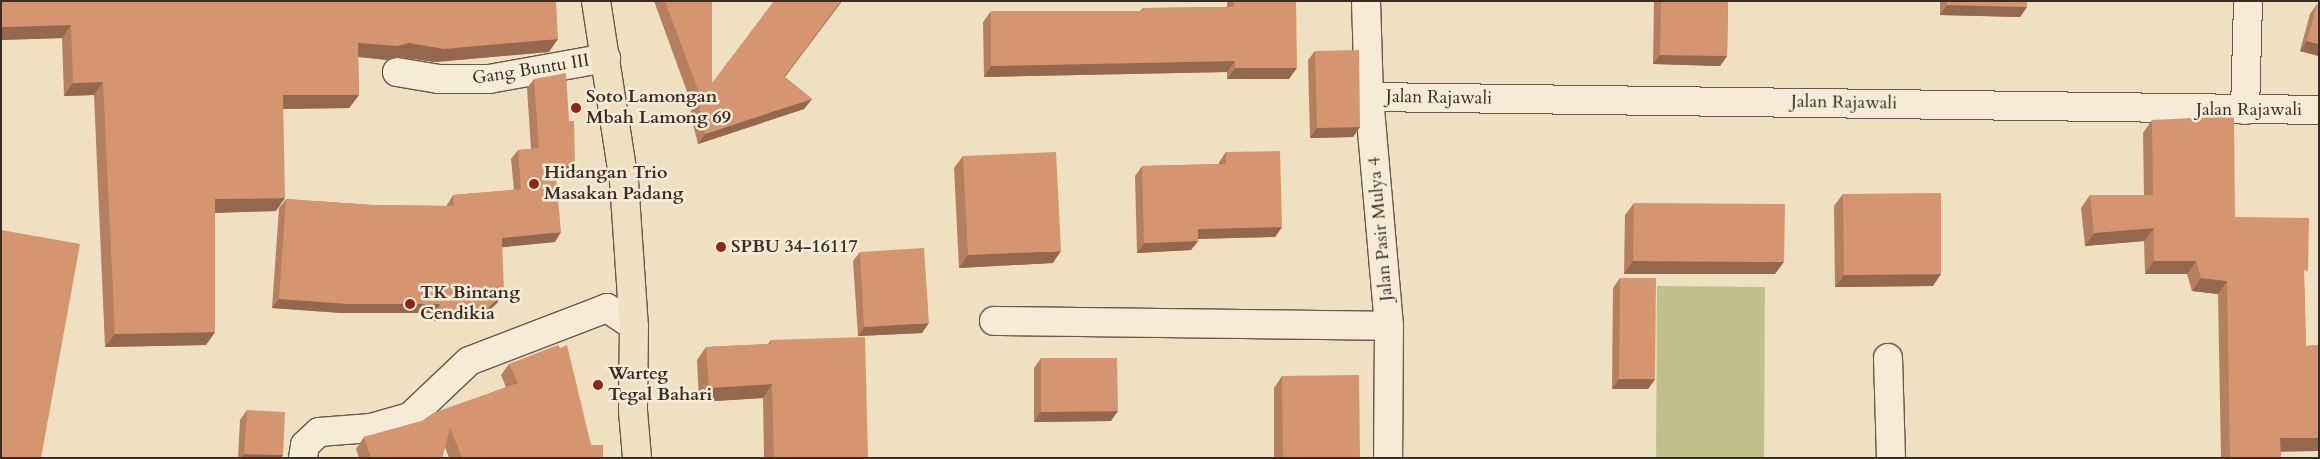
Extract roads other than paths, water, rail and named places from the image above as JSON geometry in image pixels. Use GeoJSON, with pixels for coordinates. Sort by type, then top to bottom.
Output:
{"type":"FeatureCollection","features":[{"type":"Feature","properties":{"kind":"main road"},"geometry":{"type":"LineString","coordinates":[[596,1],[624,181],[634,326],[633,411],[637,458]]}},
{"type":"Feature","properties":{"kind":"street","name":"Jalan Pasir Mulya 4"},"geometry":{"type":"LineString","coordinates":[[1366,1],[1369,97],[1389,326],[1388,458]]}},
{"type":"Feature","properties":{"kind":"street"},"geometry":{"type":"LineString","coordinates":[[2245,110],[2248,1]]}},
{"type":"Feature","properties":{"kind":"street","name":"Gang Buntu III"},"geometry":{"type":"LineString","coordinates":[[397,72],[439,79],[489,79],[606,58]]}},
{"type":"Feature","properties":{"kind":"street","name":"Jalan Rajawali"},"geometry":{"type":"LineString","coordinates":[[1369,97],[2319,110]]}},
{"type":"Feature","properties":{"kind":"street"},"geometry":{"type":"LineString","coordinates":[[303,458],[305,445],[319,432],[370,428],[410,417],[469,361],[607,308],[634,326]]}},
{"type":"Feature","properties":{"kind":"street"},"geometry":{"type":"LineString","coordinates":[[994,321],[1389,326]]}},
{"type":"Feature","properties":{"kind":"street"},"geometry":{"type":"LineString","coordinates":[[1888,358],[1891,458]]}},
{"type":"Feature","properties":{"kind":"place","name":"Soto Lamongan Mbah Lamong 69"},"geometry":{"type":"Point","coordinates":[576,108]}},
{"type":"Feature","properties":{"kind":"place","name":"Hidangan Trio Masakan Padang"},"geometry":{"type":"Point","coordinates":[534,184]}},
{"type":"Feature","properties":{"kind":"place","name":"SPBU 34-16117"},"geometry":{"type":"Point","coordinates":[721,247]}},
{"type":"Feature","properties":{"kind":"place","name":"TK Bintang Cendikia"},"geometry":{"type":"Point","coordinates":[410,304]}},
{"type":"Feature","properties":{"kind":"place","name":"Warteg Tegal Bahari"},"geometry":{"type":"Point","coordinates":[598,385]}}]}
